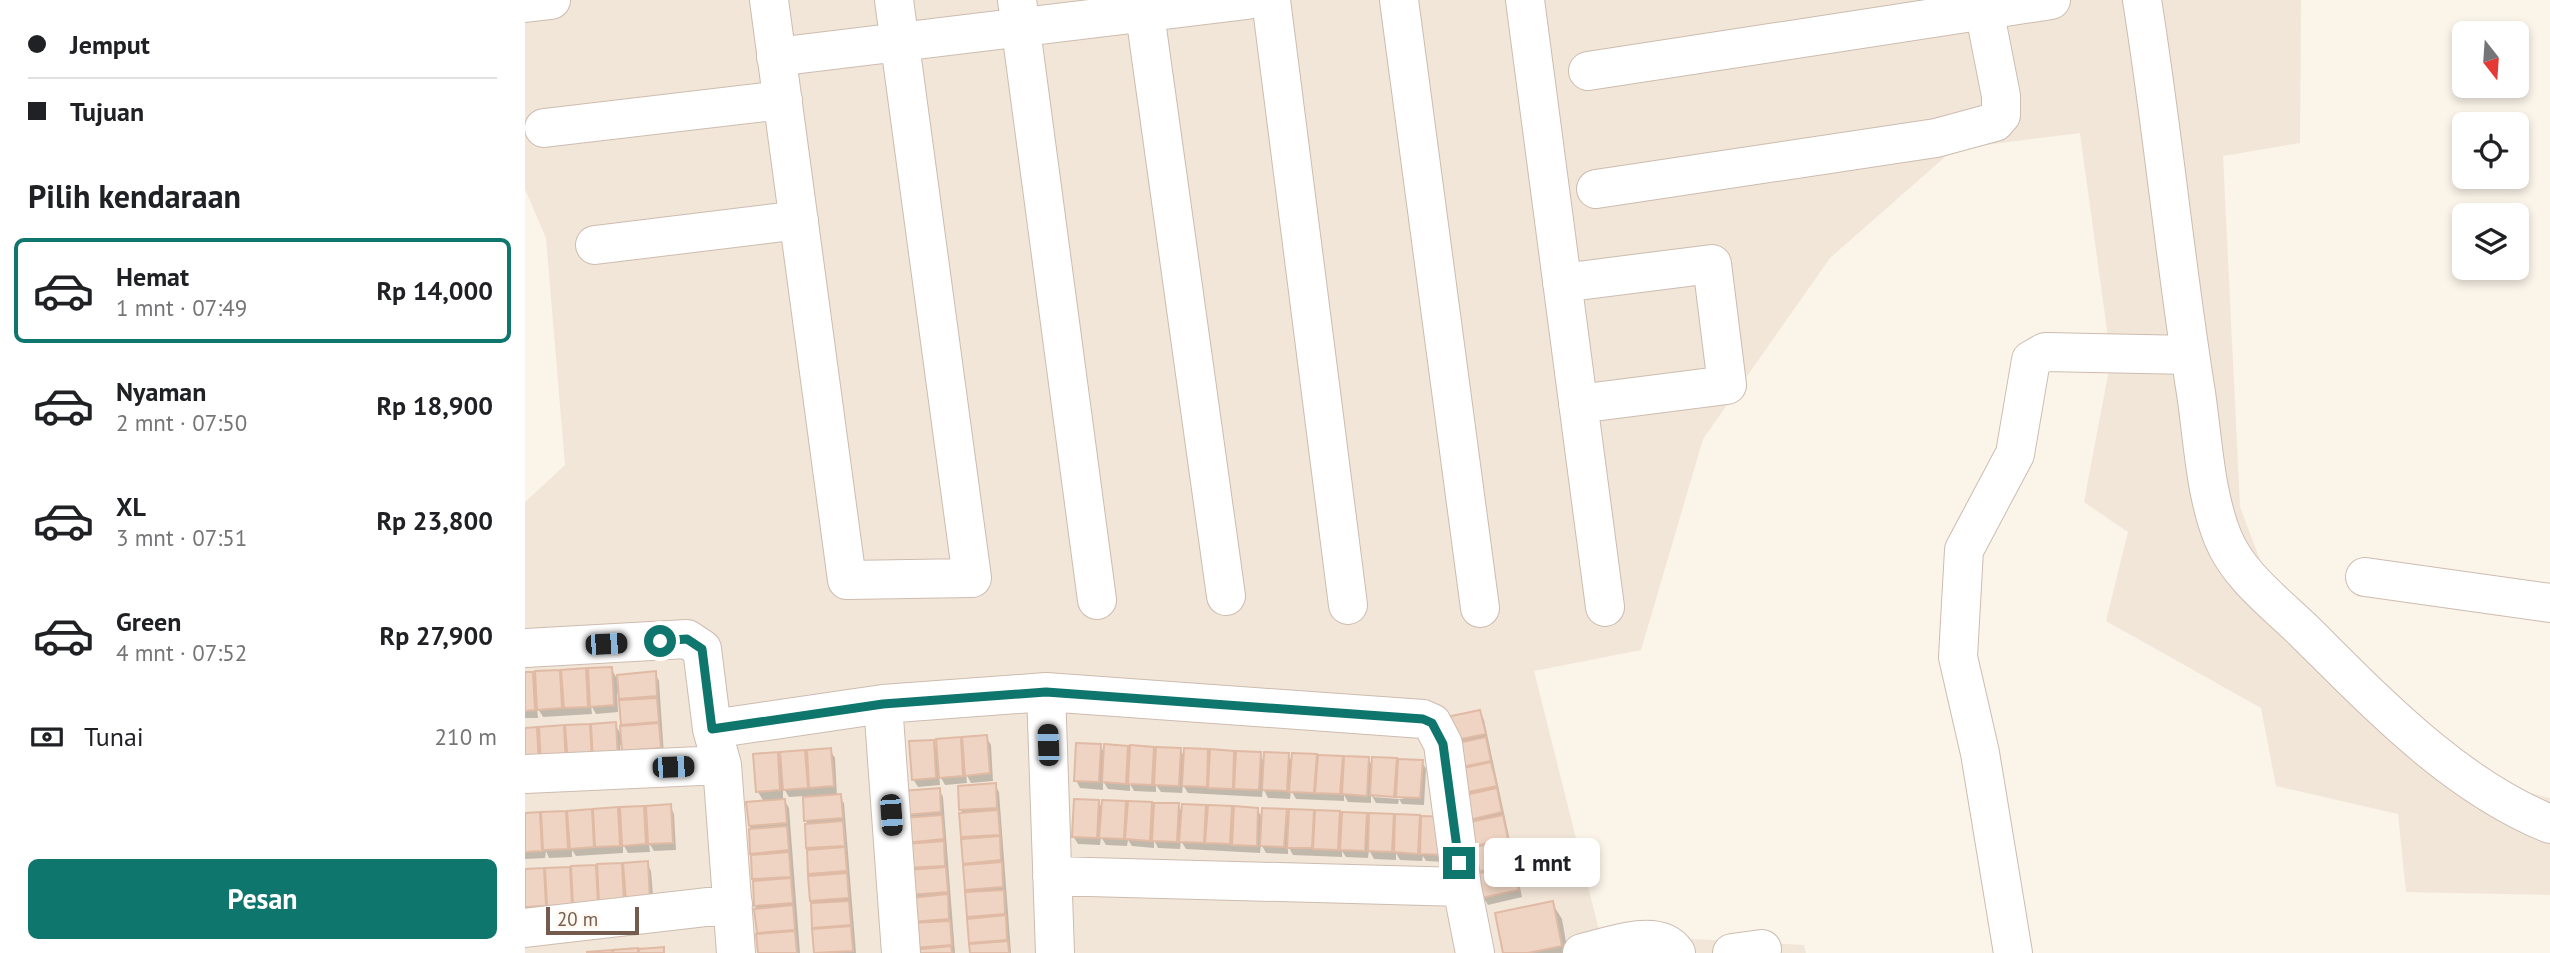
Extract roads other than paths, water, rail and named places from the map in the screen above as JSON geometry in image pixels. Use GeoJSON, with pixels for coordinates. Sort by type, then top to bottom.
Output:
{"type":"FeatureCollection","features":[{"type":"Feature","properties":{"kind":"street"},"geometry":{"type":"LineString","coordinates":[[525,3],[551,0]]}},
{"type":"Feature","properties":{"kind":"street"},"geometry":{"type":"LineString","coordinates":[[769,0],[848,580],[972,578],[894,0]]}},
{"type":"Feature","properties":{"kind":"street"},"geometry":{"type":"LineString","coordinates":[[1271,0],[1348,606]]}},
{"type":"Feature","properties":{"kind":"street"},"geometry":{"type":"LineString","coordinates":[[1399,0],[1480,608]]}},
{"type":"Feature","properties":{"kind":"street"},"geometry":{"type":"LineString","coordinates":[[1525,0],[1605,607]]}},
{"type":"Feature","properties":{"kind":"street"},"geometry":{"type":"LineString","coordinates":[[1588,71],[2051,0]]}},
{"type":"Feature","properties":{"kind":"street"},"geometry":{"type":"LineString","coordinates":[[2142,0],[2189,355],[2215,513],[2224,540],[2243,571],[2387,713],[2462,775],[2522,812],[2550,824]]}},
{"type":"Feature","properties":{"kind":"street"},"geometry":{"type":"LineString","coordinates":[[776,57],[899,43],[1019,14],[1146,15],[1227,1]]}},
{"type":"Feature","properties":{"kind":"street"},"geometry":{"type":"LineString","coordinates":[[1596,189],[1936,138],[1994,122],[2001,115],[2001,96],[1984,9]]}},
{"type":"Feature","properties":{"kind":"street"},"geometry":{"type":"LineString","coordinates":[[1019,14],[1097,600]]}},
{"type":"Feature","properties":{"kind":"street"},"geometry":{"type":"LineString","coordinates":[[1146,15],[1226,596]]}},
{"type":"Feature","properties":{"kind":"street"},"geometry":{"type":"LineString","coordinates":[[544,128],[783,100]]}},
{"type":"Feature","properties":{"kind":"street"},"geometry":{"type":"LineString","coordinates":[[595,245],[799,220]]}},
{"type":"Feature","properties":{"kind":"street"},"geometry":{"type":"LineString","coordinates":[[1562,284],[1711,264],[1727,385],[1578,404]]}},
{"type":"Feature","properties":{"kind":"street"},"geometry":{"type":"LineString","coordinates":[[2013,953],[1980,753],[1958,657],[1964,550],[2015,454],[2031,360],[2036,354],[2189,355]]}},
{"type":"Feature","properties":{"kind":"street"},"geometry":{"type":"LineString","coordinates":[[2365,577],[2550,603]]}},
{"type":"Feature","properties":{"kind":"street"},"geometry":{"type":"LineString","coordinates":[[525,648],[687,639],[702,649],[717,747],[736,953]]}},
{"type":"Feature","properties":{"kind":"street"},"geometry":{"type":"LineString","coordinates":[[525,774],[717,747],[883,704],[1046,692],[1423,719],[1432,723],[1443,744],[1462,887],[1475,953]]}},
{"type":"Feature","properties":{"kind":"street"},"geometry":{"type":"LineString","coordinates":[[1046,692],[1055,953]]}},
{"type":"Feature","properties":{"kind":"street"},"geometry":{"type":"LineString","coordinates":[[883,704],[901,953]]}},
{"type":"Feature","properties":{"kind":"street"},"geometry":{"type":"LineString","coordinates":[[1052,876],[1462,887]]}},
{"type":"Feature","properties":{"kind":"street"},"geometry":{"type":"LineString","coordinates":[[525,928],[733,904]]}},
{"type":"Feature","properties":{"kind":"street"},"geometry":{"type":"LineString","coordinates":[[1581,953],[1642,940],[1668,944],[1676,953]]}}]}
